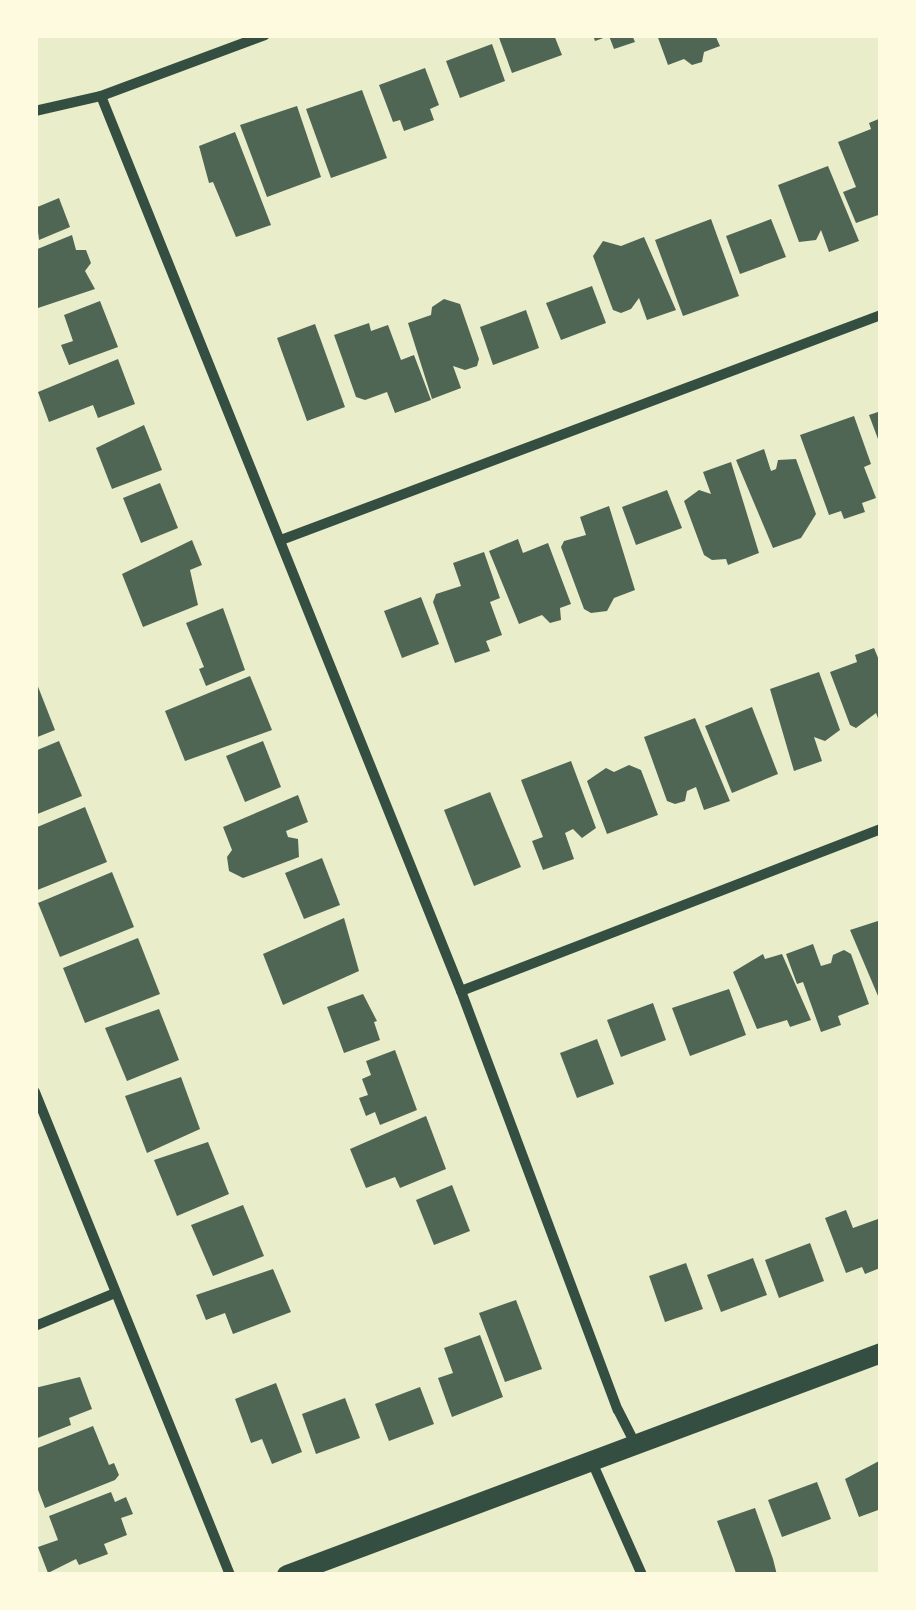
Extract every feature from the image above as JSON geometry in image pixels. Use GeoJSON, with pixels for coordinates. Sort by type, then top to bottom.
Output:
{"type":"FeatureCollection","features":[{"type":"Feature","properties":{"kind":"main road"},"geometry":{"type":"LineString","coordinates":[[286,1575],[881,1352]]}},
{"type":"Feature","properties":{"kind":"street"},"geometry":{"type":"LineString","coordinates":[[35,111],[101,96],[265,35]]}},
{"type":"Feature","properties":{"kind":"street"},"geometry":{"type":"LineString","coordinates":[[101,96],[461,991],[618,1410],[635,1443]]}},
{"type":"Feature","properties":{"kind":"street"},"geometry":{"type":"LineString","coordinates":[[281,540],[881,315]]}},
{"type":"Feature","properties":{"kind":"street"},"geometry":{"type":"LineString","coordinates":[[461,991],[881,829]]}},
{"type":"Feature","properties":{"kind":"street"},"geometry":{"type":"LineString","coordinates":[[35,1092],[230,1575]]}},
{"type":"Feature","properties":{"kind":"street"},"geometry":{"type":"LineString","coordinates":[[35,1326],[115,1293]]}},
{"type":"Feature","properties":{"kind":"street"},"geometry":{"type":"LineString","coordinates":[[590,1459],[642,1575]]}},
{"type":"Feature","properties":{"kind":"building"},"geometry":{"type":"Polygon","coordinates":[[[498,35],[554,35],[562,55],[512,73],[498,35]]]}},
{"type":"Feature","properties":{"kind":"building"},"geometry":{"type":"Polygon","coordinates":[[[593,35],[632,35],[635,42],[614,49],[609,36],[595,41],[593,35]]]}},
{"type":"Feature","properties":{"kind":"building"},"geometry":{"type":"Polygon","coordinates":[[[657,35],[715,35],[720,46],[704,52],[702,62],[692,65],[684,59],[668,65],[657,35]]]}},
{"type":"Feature","properties":{"kind":"building"},"geometry":{"type":"Polygon","coordinates":[[[492,44],[505,81],[460,98],[446,61],[492,44]]]}},
{"type":"Feature","properties":{"kind":"building"},"geometry":{"type":"Polygon","coordinates":[[[425,68],[439,105],[430,109],[434,120],[404,131],[400,120],[393,122],[379,85],[425,68]]]}},
{"type":"Feature","properties":{"kind":"building"},"geometry":{"type":"Polygon","coordinates":[[[362,90],[387,158],[331,178],[306,109],[362,90]]]}},
{"type":"Feature","properties":{"kind":"building"},"geometry":{"type":"Polygon","coordinates":[[[297,106],[321,177],[267,197],[240,125],[297,106]]]}},
{"type":"Feature","properties":{"kind":"building"},"geometry":{"type":"Polygon","coordinates":[[[881,118],[881,214],[856,223],[843,192],[856,187],[838,142],[871,129],[869,123],[881,118]]]}},
{"type":"Feature","properties":{"kind":"building"},"geometry":{"type":"Polygon","coordinates":[[[235,132],[271,225],[236,237],[213,182],[209,183],[199,146],[235,132]]]}},
{"type":"Feature","properties":{"kind":"building"},"geometry":{"type":"Polygon","coordinates":[[[828,166],[859,241],[829,252],[821,230],[816,240],[799,242],[778,185],[828,166]]]}},
{"type":"Feature","properties":{"kind":"building"},"geometry":{"type":"Polygon","coordinates":[[[59,198],[70,227],[39,240],[35,208],[59,198]]]}},
{"type":"Feature","properties":{"kind":"building"},"geometry":{"type":"Polygon","coordinates":[[[711,219],[739,296],[683,316],[655,240],[711,219]]]}},
{"type":"Feature","properties":{"kind":"building"},"geometry":{"type":"Polygon","coordinates":[[[771,219],[786,257],[740,274],[726,236],[771,219]]]}},
{"type":"Feature","properties":{"kind":"building"},"geometry":{"type":"Polygon","coordinates":[[[72,235],[76,250],[86,250],[91,263],[85,271],[95,289],[35,309],[35,250],[72,235]]]}},
{"type":"Feature","properties":{"kind":"building"},"geometry":{"type":"Polygon","coordinates":[[[644,237],[676,310],[647,320],[639,298],[631,309],[621,313],[613,310],[593,256],[603,241],[621,246],[644,237]]]}},
{"type":"Feature","properties":{"kind":"building"},"geometry":{"type":"Polygon","coordinates":[[[592,286],[606,323],[561,340],[546,303],[592,286]]]}},
{"type":"Feature","properties":{"kind":"building"},"geometry":{"type":"Polygon","coordinates":[[[444,299],[460,304],[479,359],[477,366],[465,370],[453,366],[461,388],[432,399],[408,323],[431,315],[432,307],[444,299]]]}},
{"type":"Feature","properties":{"kind":"building"},"geometry":{"type":"Polygon","coordinates":[[[100,301],[118,347],[69,365],[61,345],[73,341],[64,315],[100,301]]]}},
{"type":"Feature","properties":{"kind":"building"},"geometry":{"type":"Polygon","coordinates":[[[526,310],[539,348],[493,365],[480,327],[526,310]]]}},
{"type":"Feature","properties":{"kind":"building"},"geometry":{"type":"Polygon","coordinates":[[[369,323],[371,331],[388,325],[401,360],[414,355],[431,400],[395,413],[387,392],[365,400],[356,397],[334,335],[369,323]]]}},
{"type":"Feature","properties":{"kind":"building"},"geometry":{"type":"Polygon","coordinates":[[[315,324],[345,407],[307,421],[277,338],[315,324]]]}},
{"type":"Feature","properties":{"kind":"building"},"geometry":{"type":"Polygon","coordinates":[[[118,359],[135,404],[98,418],[93,405],[49,422],[38,392],[118,359]]]}},
{"type":"Feature","properties":{"kind":"building"},"geometry":{"type":"Polygon","coordinates":[[[881,411],[881,447],[869,415],[881,411]]]}},
{"type":"Feature","properties":{"kind":"building"},"geometry":{"type":"Polygon","coordinates":[[[854,416],[871,464],[864,467],[876,498],[862,503],[865,512],[844,519],[841,511],[829,515],[800,435],[854,416]]]}},
{"type":"Feature","properties":{"kind":"building"},"geometry":{"type":"Polygon","coordinates":[[[144,425],[162,470],[112,489],[96,448],[144,425]]]}},
{"type":"Feature","properties":{"kind":"building"},"geometry":{"type":"Polygon","coordinates":[[[764,449],[771,471],[776,469],[778,460],[796,459],[816,514],[801,538],[773,548],[736,460],[764,449]]]}},
{"type":"Feature","properties":{"kind":"building"},"geometry":{"type":"Polygon","coordinates":[[[731,462],[759,553],[728,565],[726,559],[712,560],[704,555],[684,501],[699,490],[711,494],[703,472],[731,462]]]}},
{"type":"Feature","properties":{"kind":"building"},"geometry":{"type":"Polygon","coordinates":[[[160,483],[178,528],[141,543],[123,498],[160,483]]]}},
{"type":"Feature","properties":{"kind":"building"},"geometry":{"type":"Polygon","coordinates":[[[667,490],[682,528],[636,545],[622,507],[667,490]]]}},
{"type":"Feature","properties":{"kind":"building"},"geometry":{"type":"Polygon","coordinates":[[[609,506],[635,590],[614,598],[607,611],[591,613],[584,609],[561,547],[564,541],[586,535],[580,517],[609,506]]]}},
{"type":"Feature","properties":{"kind":"building"},"geometry":{"type":"Polygon","coordinates":[[[518,539],[523,553],[548,543],[571,604],[560,608],[561,620],[550,623],[542,615],[519,624],[489,551],[518,539]]]}},
{"type":"Feature","properties":{"kind":"building"},"geometry":{"type":"Polygon","coordinates":[[[192,540],[202,565],[190,570],[198,605],[143,627],[122,574],[192,540]]]}},
{"type":"Feature","properties":{"kind":"building"},"geometry":{"type":"Polygon","coordinates":[[[484,552],[500,598],[490,602],[502,635],[486,641],[490,651],[455,663],[433,602],[436,594],[461,586],[453,563],[484,552]]]}},
{"type":"Feature","properties":{"kind":"building"},"geometry":{"type":"Polygon","coordinates":[[[421,597],[439,644],[402,658],[384,611],[421,597]]]}},
{"type":"Feature","properties":{"kind":"building"},"geometry":{"type":"Polygon","coordinates":[[[223,608],[245,670],[206,686],[199,669],[204,667],[186,623],[223,608]]]}},
{"type":"Feature","properties":{"kind":"building"},"geometry":{"type":"Polygon","coordinates":[[[874,648],[881,665],[881,726],[876,713],[856,728],[850,725],[830,672],[857,662],[855,655],[874,648]]]}},
{"type":"Feature","properties":{"kind":"building"},"geometry":{"type":"Polygon","coordinates":[[[819,672],[840,730],[825,741],[814,737],[822,761],[794,771],[770,689],[819,672]]]}},
{"type":"Feature","properties":{"kind":"building"},"geometry":{"type":"Polygon","coordinates":[[[250,676],[272,730],[185,761],[165,711],[250,676]]]}},
{"type":"Feature","properties":{"kind":"building"},"geometry":{"type":"Polygon","coordinates":[[[35,679],[55,730],[35,738],[35,679]]]}},
{"type":"Feature","properties":{"kind":"building"},"geometry":{"type":"Polygon","coordinates":[[[752,707],[778,774],[732,793],[705,726],[752,707]]]}},
{"type":"Feature","properties":{"kind":"building"},"geometry":{"type":"Polygon","coordinates":[[[695,718],[730,801],[704,810],[696,787],[687,791],[685,801],[667,801],[644,737],[695,718]]]}},
{"type":"Feature","properties":{"kind":"building"},"geometry":{"type":"Polygon","coordinates":[[[59,741],[82,796],[35,815],[35,751],[59,741]]]}},
{"type":"Feature","properties":{"kind":"building"},"geometry":{"type":"Polygon","coordinates":[[[263,741],[281,787],[245,802],[226,756],[263,741]]]}},
{"type":"Feature","properties":{"kind":"building"},"geometry":{"type":"Polygon","coordinates":[[[571,761],[596,828],[582,838],[573,829],[565,833],[574,859],[543,870],[532,841],[543,837],[521,780],[571,761]]]}},
{"type":"Feature","properties":{"kind":"building"},"geometry":{"type":"Polygon","coordinates":[[[629,765],[641,770],[658,815],[607,834],[587,781],[606,768],[614,772],[629,765]]]}},
{"type":"Feature","properties":{"kind":"building"},"geometry":{"type":"Polygon","coordinates":[[[490,792],[521,867],[474,886],[444,810],[490,792]]]}},
{"type":"Feature","properties":{"kind":"building"},"geometry":{"type":"Polygon","coordinates":[[[298,795],[308,822],[286,831],[288,837],[298,839],[299,857],[243,878],[229,871],[227,857],[232,850],[223,827],[298,795]]]}},
{"type":"Feature","properties":{"kind":"building"},"geometry":{"type":"Polygon","coordinates":[[[85,807],[107,862],[35,891],[35,828],[85,807]]]}},
{"type":"Feature","properties":{"kind":"building"},"geometry":{"type":"Polygon","coordinates":[[[322,858],[340,905],[304,919],[285,873],[322,858]]]}},
{"type":"Feature","properties":{"kind":"building"},"geometry":{"type":"Polygon","coordinates":[[[112,872],[134,927],[60,957],[38,903],[112,872]]]}},
{"type":"Feature","properties":{"kind":"building"},"geometry":{"type":"Polygon","coordinates":[[[344,918],[359,971],[283,1005],[263,954],[344,918]]]}},
{"type":"Feature","properties":{"kind":"building"},"geometry":{"type":"Polygon","coordinates":[[[881,920],[881,1003],[850,930],[881,920]]]}},
{"type":"Feature","properties":{"kind":"building"},"geometry":{"type":"Polygon","coordinates":[[[138,938],[160,994],[85,1023],[63,968],[138,938]]]}},
{"type":"Feature","properties":{"kind":"building"},"geometry":{"type":"Polygon","coordinates":[[[813,944],[821,966],[831,963],[833,955],[844,950],[851,954],[869,1004],[838,1016],[841,1025],[821,1032],[803,982],[797,984],[786,954],[813,944]]]}},
{"type":"Feature","properties":{"kind":"building"},"geometry":{"type":"Polygon","coordinates":[[[763,954],[765,959],[782,954],[811,1020],[790,1027],[787,1020],[757,1029],[733,972],[763,954]]]}},
{"type":"Feature","properties":{"kind":"building"},"geometry":{"type":"Polygon","coordinates":[[[729,989],[746,1035],[690,1056],[672,1008],[729,989]]]}},
{"type":"Feature","properties":{"kind":"building"},"geometry":{"type":"Polygon","coordinates":[[[363,994],[377,1021],[374,1022],[380,1040],[344,1053],[327,1007],[363,994]]]}},
{"type":"Feature","properties":{"kind":"building"},"geometry":{"type":"Polygon","coordinates":[[[653,1003],[666,1040],[621,1057],[607,1020],[653,1003]]]}},
{"type":"Feature","properties":{"kind":"building"},"geometry":{"type":"Polygon","coordinates":[[[159,1009],[179,1060],[127,1081],[105,1028],[159,1009]]]}},
{"type":"Feature","properties":{"kind":"building"},"geometry":{"type":"Polygon","coordinates":[[[597,1039],[614,1084],[577,1098],[560,1053],[597,1039]]]}},
{"type":"Feature","properties":{"kind":"building"},"geometry":{"type":"Polygon","coordinates":[[[395,1050],[417,1110],[380,1125],[375,1112],[366,1116],[359,1098],[368,1095],[362,1079],[371,1075],[366,1061],[395,1050]]]}},
{"type":"Feature","properties":{"kind":"building"},"geometry":{"type":"Polygon","coordinates":[[[181,1077],[200,1129],[147,1153],[125,1096],[181,1077]]]}},
{"type":"Feature","properties":{"kind":"building"},"geometry":{"type":"Polygon","coordinates":[[[426,1116],[446,1169],[400,1188],[395,1177],[366,1188],[350,1149],[426,1116]]]}},
{"type":"Feature","properties":{"kind":"building"},"geometry":{"type":"Polygon","coordinates":[[[208,1142],[229,1194],[177,1216],[154,1160],[208,1142]]]}},
{"type":"Feature","properties":{"kind":"building"},"geometry":{"type":"Polygon","coordinates":[[[452,1185],[470,1231],[434,1245],[416,1200],[452,1185]]]}},
{"type":"Feature","properties":{"kind":"building"},"geometry":{"type":"Polygon","coordinates":[[[243,1205],[264,1256],[213,1276],[191,1225],[243,1205]]]}},
{"type":"Feature","properties":{"kind":"building"},"geometry":{"type":"Polygon","coordinates":[[[846,1210],[853,1228],[878,1219],[880,1268],[865,1274],[862,1267],[846,1273],[825,1218],[846,1210]]]}},
{"type":"Feature","properties":{"kind":"building"},"geometry":{"type":"Polygon","coordinates":[[[810,1243],[824,1281],[779,1298],[765,1260],[810,1243]]]}},
{"type":"Feature","properties":{"kind":"building"},"geometry":{"type":"Polygon","coordinates":[[[753,1258],[767,1295],[721,1312],[707,1275],[753,1258]]]}},
{"type":"Feature","properties":{"kind":"building"},"geometry":{"type":"Polygon","coordinates":[[[686,1263],[703,1309],[665,1322],[649,1276],[686,1263]]]}},
{"type":"Feature","properties":{"kind":"building"},"geometry":{"type":"Polygon","coordinates":[[[273,1269],[291,1312],[233,1334],[225,1313],[206,1320],[196,1295],[273,1269]]]}},
{"type":"Feature","properties":{"kind":"building"},"geometry":{"type":"Polygon","coordinates":[[[516,1300],[542,1369],[505,1382],[479,1313],[516,1300]]]}},
{"type":"Feature","properties":{"kind":"building"},"geometry":{"type":"Polygon","coordinates":[[[480,1335],[503,1397],[452,1417],[438,1378],[453,1373],[444,1348],[480,1335]]]}},
{"type":"Feature","properties":{"kind":"building"},"geometry":{"type":"Polygon","coordinates":[[[80,1377],[92,1409],[69,1418],[71,1425],[35,1439],[35,1388],[80,1377]]]}},
{"type":"Feature","properties":{"kind":"building"},"geometry":{"type":"Polygon","coordinates":[[[276,1383],[302,1452],[272,1464],[262,1439],[251,1443],[235,1399],[276,1383]]]}},
{"type":"Feature","properties":{"kind":"building"},"geometry":{"type":"Polygon","coordinates":[[[420,1387],[434,1424],[389,1441],[375,1404],[420,1387]]]}},
{"type":"Feature","properties":{"kind":"building"},"geometry":{"type":"Polygon","coordinates":[[[345,1398],[360,1438],[316,1454],[302,1414],[345,1398]]]}},
{"type":"Feature","properties":{"kind":"building"},"geometry":{"type":"Polygon","coordinates":[[[93,1426],[109,1465],[114,1463],[119,1475],[45,1508],[35,1482],[35,1449],[93,1426]]]}},
{"type":"Feature","properties":{"kind":"building"},"geometry":{"type":"Polygon","coordinates":[[[881,1460],[881,1509],[859,1517],[845,1479],[881,1460]]]}},
{"type":"Feature","properties":{"kind":"building"},"geometry":{"type":"Polygon","coordinates":[[[817,1482],[831,1519],[782,1537],[768,1500],[817,1482]]]}},
{"type":"Feature","properties":{"kind":"building"},"geometry":{"type":"Polygon","coordinates":[[[111,1492],[115,1502],[126,1497],[133,1514],[121,1518],[127,1535],[104,1544],[108,1554],[79,1565],[76,1559],[48,1573],[38,1547],[58,1540],[49,1516],[111,1492]]]}},
{"type":"Feature","properties":{"kind":"building"},"geometry":{"type":"Polygon","coordinates":[[[755,1508],[777,1575],[736,1573],[717,1521],[755,1508]]]}}]}
